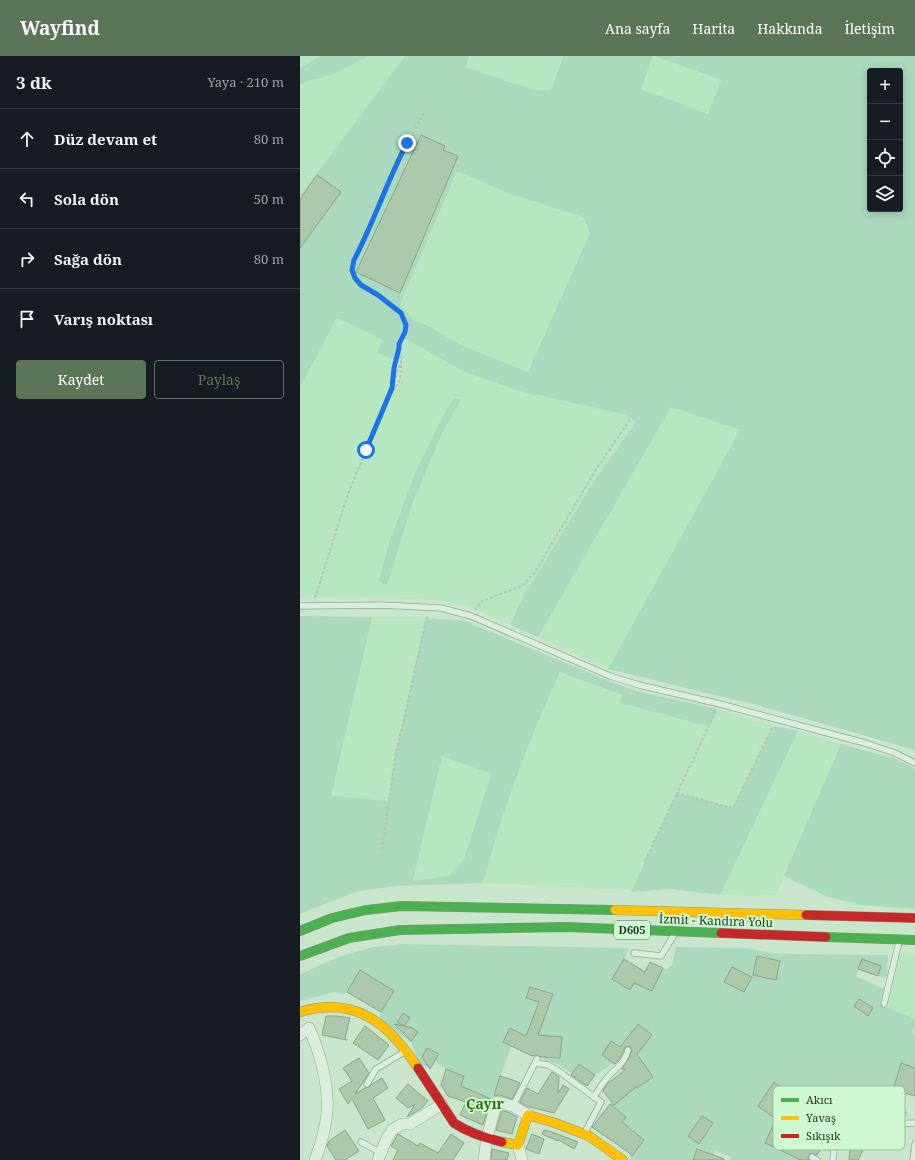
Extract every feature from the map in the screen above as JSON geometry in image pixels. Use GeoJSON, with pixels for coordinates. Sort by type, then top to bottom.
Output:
{"type":"FeatureCollection","features":[{"type":"Feature","properties":{"kind":"main road"},"geometry":{"type":"LineString","coordinates":[[300,931],[332,918],[366,910],[402,906],[915,918]]}},
{"type":"Feature","properties":{"kind":"main road","name":"İzmit - Kandıra Yolu"},"geometry":{"type":"LineString","coordinates":[[300,956],[349,938],[400,930],[458,928],[566,927],[915,940]]}},
{"type":"Feature","properties":{"kind":"main road"},"geometry":{"type":"LineString","coordinates":[[300,1012],[311,1008],[343,1007],[357,1011],[382,1027],[400,1042],[454,1123],[462,1129],[518,1145],[528,1115],[584,1134],[623,1160]]}},
{"type":"Feature","properties":{"kind":"street"},"geometry":{"type":"LineString","coordinates":[[300,1035],[309,1028],[319,1052],[327,1100],[327,1113],[315,1160]]}},
{"type":"Feature","properties":{"kind":"street"},"geometry":{"type":"LineString","coordinates":[[484,1160],[487,1137],[497,1102],[513,1106],[528,1115]]}},
{"type":"Feature","properties":{"kind":"street"},"geometry":{"type":"LineString","coordinates":[[380,1158],[386,1140],[392,1130],[402,1124],[410,1124],[442,1104]]}},
{"type":"Feature","properties":{"kind":"street"},"geometry":{"type":"LineString","coordinates":[[518,1145],[522,1160]]}},
{"type":"Feature","properties":{"kind":"lane"},"geometry":{"type":"LineString","coordinates":[[300,606],[381,605],[441,608],[470,616],[610,676],[639,685],[720,704],[865,743],[915,762]]}},
{"type":"Feature","properties":{"kind":"lane"},"geometry":{"type":"LineString","coordinates":[[634,953],[660,956],[676,931]]}},
{"type":"Feature","properties":{"kind":"lane"},"geometry":{"type":"LineString","coordinates":[[884,1004],[899,940]]}},
{"type":"Feature","properties":{"kind":"lane"},"geometry":{"type":"LineString","coordinates":[[366,1084],[376,1069],[406,1050]]}},
{"type":"Feature","properties":{"kind":"lane"},"geometry":{"type":"LineString","coordinates":[[594,1097],[607,1079],[619,1067],[626,1057],[628,1050]]}},
{"type":"Feature","properties":{"kind":"lane"},"geometry":{"type":"LineString","coordinates":[[513,1106],[536,1061],[548,1065],[600,1102],[584,1134]]}},
{"type":"Feature","properties":{"kind":"lane"},"geometry":{"type":"LineString","coordinates":[[905,1122],[915,1122]]}},
{"type":"Feature","properties":{"kind":"lane"},"geometry":{"type":"LineString","coordinates":[[362,1142],[380,1158]]}},
{"type":"Feature","properties":{"kind":"lane"},"geometry":{"type":"LineString","coordinates":[[914,1160],[915,1144]]}},
{"type":"Feature","properties":{"kind":"lane"},"geometry":{"type":"LineString","coordinates":[[832,1160],[834,1150]]}},
{"type":"Feature","properties":{"kind":"path"},"geometry":{"type":"LineString","coordinates":[[392,388],[399,344],[405,332],[406,325],[401,313],[378,295],[361,285],[355,278],[352,270],[354,260],[384,196],[396,165],[424,113]]}},
{"type":"Feature","properties":{"kind":"path"},"geometry":{"type":"LineString","coordinates":[[388,398],[397,387],[402,374],[399,348]]}},
{"type":"Feature","properties":{"kind":"path"},"geometry":{"type":"LineString","coordinates":[[313,605],[348,494],[388,398],[401,362]]}},
{"type":"Feature","properties":{"kind":"path"},"geometry":{"type":"LineString","coordinates":[[470,616],[482,601],[522,586],[534,572],[593,475],[631,418]]}},
{"type":"Feature","properties":{"kind":"path"},"geometry":{"type":"LineString","coordinates":[[382,850],[395,758],[429,607]]}},
{"type":"Feature","properties":{"kind":"path"},"geometry":{"type":"LineString","coordinates":[[645,862],[708,726],[720,704]]}},
{"type":"Feature","properties":{"kind":"path"},"geometry":{"type":"LineString","coordinates":[[677,792],[734,808],[776,720]]}},
{"type":"Feature","properties":{"kind":"green space"},"geometry":{"type":"Polygon","coordinates":[[[300,56],[320,56],[300,68],[300,56]]]}},
{"type":"Feature","properties":{"kind":"green space"},"geometry":{"type":"Polygon","coordinates":[[[320,56],[369,56],[338,72],[300,84],[300,68],[320,56]]]}},
{"type":"Feature","properties":{"kind":"green space"},"geometry":{"type":"Polygon","coordinates":[[[369,56],[405,56],[300,196],[300,84],[338,72],[369,56]]]}},
{"type":"Feature","properties":{"kind":"green space"},"geometry":{"type":"Polygon","coordinates":[[[405,56],[469,56],[466,67],[534,90],[551,90],[563,57],[562,56],[653,56],[641,89],[708,114],[721,80],[655,56],[915,56],[915,750],[761,706],[608,669],[740,430],[671,407],[538,637],[510,625],[524,595],[593,483],[636,422],[623,414],[519,391],[465,372],[402,337],[399,344],[396,361],[377,352],[383,340],[337,318],[300,387],[300,196],[405,56]],[[457,171],[400,304],[413,320],[430,327],[461,345],[528,372],[590,233],[583,217],[510,194],[457,171]]]}},
{"type":"Feature","properties":{"kind":"green space"},"geometry":{"type":"Polygon","coordinates":[[[469,56],[563,56],[551,90],[534,90],[466,66],[469,56]]]}},
{"type":"Feature","properties":{"kind":"green space"},"geometry":{"type":"Polygon","coordinates":[[[653,56],[721,80],[708,114],[641,89],[653,56]]]}},
{"type":"Feature","properties":{"kind":"green space"},"geometry":{"type":"Polygon","coordinates":[[[457,171],[510,194],[583,217],[590,233],[528,372],[461,345],[430,327],[413,320],[399,304],[457,171]]]}},
{"type":"Feature","properties":{"kind":"green space"},"geometry":{"type":"Polygon","coordinates":[[[337,318],[383,340],[377,352],[396,361],[389,396],[397,387],[402,374],[399,344],[402,337],[465,372],[519,391],[623,414],[636,422],[593,483],[524,595],[510,625],[469,606],[436,600],[353,597],[300,598],[300,387],[337,318]],[[461,399],[416,471],[389,543],[379,581],[387,585],[413,502],[442,433],[461,399]]]}},
{"type":"Feature","properties":{"kind":"green space"},"geometry":{"type":"Polygon","coordinates":[[[454,398],[461,400],[442,433],[413,502],[387,585],[379,581],[389,543],[416,471],[443,416],[454,398]]]}},
{"type":"Feature","properties":{"kind":"green space"},"geometry":{"type":"Polygon","coordinates":[[[671,406],[741,430],[608,669],[538,637],[671,406]]]}},
{"type":"Feature","properties":{"kind":"green space"},"geometry":{"type":"Polygon","coordinates":[[[300,616],[372,617],[331,796],[389,801],[395,758],[426,618],[465,621],[636,691],[717,709],[708,726],[620,703],[622,695],[560,672],[517,776],[490,856],[483,883],[397,886],[358,891],[300,914],[300,616]],[[442,756],[413,881],[449,876],[464,859],[491,774],[442,756]]]}},
{"type":"Feature","properties":{"kind":"green space"},"geometry":{"type":"Polygon","coordinates":[[[372,617],[426,618],[395,758],[389,801],[330,796],[372,617]]]}},
{"type":"Feature","properties":{"kind":"green space"},"geometry":{"type":"Polygon","coordinates":[[[560,672],[622,695],[620,703],[709,726],[717,709],[774,726],[733,808],[677,793],[632,890],[483,883],[495,838],[521,762],[560,672]]]}},
{"type":"Feature","properties":{"kind":"green space"},"geometry":{"type":"Polygon","coordinates":[[[774,726],[798,731],[720,895],[670,889],[631,892],[677,793],[733,808],[774,726]]]}},
{"type":"Feature","properties":{"kind":"green space"},"geometry":{"type":"Polygon","coordinates":[[[798,731],[841,744],[776,895],[720,895],[798,731]]]}},
{"type":"Feature","properties":{"kind":"green space"},"geometry":{"type":"Polygon","coordinates":[[[841,744],[893,758],[915,769],[915,909],[862,905],[828,897],[784,876],[841,744]]]}},
{"type":"Feature","properties":{"kind":"green space"},"geometry":{"type":"Polygon","coordinates":[[[442,756],[491,774],[464,859],[449,876],[413,881],[442,756]]]}},
{"type":"Feature","properties":{"kind":"green space"},"geometry":{"type":"Polygon","coordinates":[[[404,944],[629,948],[624,959],[645,973],[650,962],[666,970],[672,965],[676,947],[746,948],[770,953],[793,954],[888,955],[887,975],[884,978],[878,976],[881,966],[862,960],[856,976],[884,989],[880,1004],[915,1019],[915,1026],[912,1033],[915,1034],[915,1068],[901,1064],[894,1086],[778,1086],[774,1083],[758,1106],[773,1117],[773,1126],[765,1143],[773,1147],[773,1150],[780,1150],[801,1157],[799,1160],[730,1160],[731,1157],[715,1151],[712,1160],[712,1154],[697,1149],[693,1160],[630,1160],[629,1159],[644,1140],[622,1122],[626,1117],[610,1104],[611,1102],[614,1105],[635,1085],[637,1088],[653,1077],[638,1053],[627,1044],[623,1049],[611,1041],[602,1055],[614,1063],[595,1075],[579,1064],[572,1073],[558,1064],[543,1060],[544,1057],[560,1058],[562,1037],[542,1036],[540,1057],[530,1055],[536,1041],[510,1028],[504,1042],[511,1046],[495,1092],[491,1099],[458,1095],[464,1075],[446,1069],[435,1062],[430,1069],[419,1063],[411,1042],[385,1024],[380,1017],[381,1012],[394,991],[360,971],[347,992],[344,994],[335,992],[300,1001],[300,975],[341,956],[373,947],[404,944]]]}},
{"type":"Feature","properties":{"kind":"green space"},"geometry":{"type":"Polygon","coordinates":[[[901,953],[915,955],[915,1019],[887,1007],[901,953]]]}},
{"type":"Feature","properties":{"kind":"green space"},"geometry":{"type":"Polygon","coordinates":[[[905,1109],[906,1110],[908,1115],[905,1116],[905,1109]]]}},
{"type":"Feature","properties":{"kind":"building"},"geometry":{"type":"Polygon","coordinates":[[[421,135],[445,146],[443,150],[458,156],[400,293],[356,272],[421,135]]]}},
{"type":"Feature","properties":{"kind":"building"},"geometry":{"type":"Polygon","coordinates":[[[317,175],[341,192],[300,248],[300,199],[317,175]]]}},
{"type":"Feature","properties":{"kind":"building"},"geometry":{"type":"Polygon","coordinates":[[[757,956],[780,961],[776,980],[753,975],[757,956]]]}},
{"type":"Feature","properties":{"kind":"building"},"geometry":{"type":"Polygon","coordinates":[[[624,959],[645,972],[650,962],[663,968],[652,991],[634,983],[630,990],[612,979],[624,959]]]}},
{"type":"Feature","properties":{"kind":"building"},"geometry":{"type":"Polygon","coordinates":[[[862,959],[881,966],[878,976],[858,969],[862,959]]]}},
{"type":"Feature","properties":{"kind":"building"},"geometry":{"type":"Polygon","coordinates":[[[732,967],[752,977],[744,992],[724,982],[732,967]]]}},
{"type":"Feature","properties":{"kind":"building"},"geometry":{"type":"Polygon","coordinates":[[[360,970],[394,991],[381,1012],[347,992],[360,970]]]}},
{"type":"Feature","properties":{"kind":"building"},"geometry":{"type":"Polygon","coordinates":[[[530,987],[553,994],[538,1035],[562,1037],[560,1058],[541,1057],[537,1055],[532,1056],[503,1042],[510,1028],[526,1036],[539,1002],[526,998],[530,987]]]}},
{"type":"Feature","properties":{"kind":"building"},"geometry":{"type":"Polygon","coordinates":[[[859,999],[873,1008],[868,1016],[854,1006],[859,999]]]}},
{"type":"Feature","properties":{"kind":"building"},"geometry":{"type":"Polygon","coordinates":[[[403,1013],[410,1018],[404,1026],[397,1022],[403,1013]]]}},
{"type":"Feature","properties":{"kind":"building"},"geometry":{"type":"Polygon","coordinates":[[[326,1016],[350,1018],[345,1038],[347,1040],[322,1035],[326,1016]]]}},
{"type":"Feature","properties":{"kind":"building"},"geometry":{"type":"Polygon","coordinates":[[[394,1024],[412,1028],[418,1032],[411,1041],[394,1024]]]}},
{"type":"Feature","properties":{"kind":"building"},"geometry":{"type":"Polygon","coordinates":[[[638,1024],[652,1035],[637,1054],[653,1077],[637,1088],[636,1087],[614,1105],[603,1091],[607,1084],[625,1070],[622,1069],[630,1056],[632,1049],[630,1046],[625,1047],[615,1064],[602,1055],[611,1041],[620,1047],[638,1024]]]}},
{"type":"Feature","properties":{"kind":"building"},"geometry":{"type":"Polygon","coordinates":[[[365,1026],[389,1045],[378,1060],[353,1043],[365,1026]]]}},
{"type":"Feature","properties":{"kind":"building"},"geometry":{"type":"Polygon","coordinates":[[[427,1048],[439,1054],[430,1069],[422,1057],[427,1048]]]}},
{"type":"Feature","properties":{"kind":"building"},"geometry":{"type":"Polygon","coordinates":[[[359,1058],[369,1073],[355,1094],[382,1078],[388,1088],[373,1098],[385,1120],[368,1129],[352,1099],[348,1104],[339,1089],[352,1081],[343,1068],[359,1058]]]}},
{"type":"Feature","properties":{"kind":"building"},"geometry":{"type":"Polygon","coordinates":[[[901,1063],[915,1068],[915,1096],[905,1093],[905,1086],[894,1086],[901,1063]]]}},
{"type":"Feature","properties":{"kind":"building"},"geometry":{"type":"Polygon","coordinates":[[[579,1064],[595,1075],[587,1086],[571,1075],[579,1064]]]}},
{"type":"Feature","properties":{"kind":"building"},"geometry":{"type":"Polygon","coordinates":[[[446,1069],[464,1076],[461,1086],[491,1099],[483,1125],[460,1115],[466,1102],[448,1096],[441,1085],[446,1069]]]}},
{"type":"Feature","properties":{"kind":"building"},"geometry":{"type":"Polygon","coordinates":[[[552,1072],[559,1077],[558,1093],[563,1085],[569,1089],[554,1113],[526,1106],[520,1102],[527,1088],[538,1094],[552,1072]]]}},
{"type":"Feature","properties":{"kind":"building"},"geometry":{"type":"Polygon","coordinates":[[[500,1076],[520,1083],[512,1099],[499,1095],[494,1096],[500,1076]]]}},
{"type":"Feature","properties":{"kind":"building"},"geometry":{"type":"Polygon","coordinates":[[[774,1082],[780,1086],[773,1086],[773,1117],[758,1106],[774,1082]]]}},
{"type":"Feature","properties":{"kind":"building"},"geometry":{"type":"Polygon","coordinates":[[[408,1084],[428,1101],[422,1108],[407,1117],[415,1104],[408,1108],[396,1098],[408,1084]]]}},
{"type":"Feature","properties":{"kind":"building"},"geometry":{"type":"Polygon","coordinates":[[[610,1104],[626,1117],[622,1122],[644,1140],[632,1156],[592,1127],[610,1104]]]}},
{"type":"Feature","properties":{"kind":"building"},"geometry":{"type":"Polygon","coordinates":[[[502,1110],[517,1117],[512,1134],[496,1130],[502,1110]]]}},
{"type":"Feature","properties":{"kind":"building"},"geometry":{"type":"Polygon","coordinates":[[[702,1116],[713,1123],[699,1144],[688,1136],[702,1116]]]}},
{"type":"Feature","properties":{"kind":"building"},"geometry":{"type":"Polygon","coordinates":[[[773,1126],[773,1147],[765,1143],[773,1126]]]}},
{"type":"Feature","properties":{"kind":"building"},"geometry":{"type":"Polygon","coordinates":[[[345,1130],[359,1151],[345,1160],[336,1160],[327,1146],[329,1141],[345,1130]]]}},
{"type":"Feature","properties":{"kind":"building"},"geometry":{"type":"Polygon","coordinates":[[[544,1130],[578,1142],[574,1149],[559,1140],[558,1141],[542,1134],[544,1130]]]}},
{"type":"Feature","properties":{"kind":"building"},"geometry":{"type":"Polygon","coordinates":[[[398,1134],[418,1146],[420,1143],[438,1153],[451,1134],[464,1143],[453,1160],[393,1160],[398,1150],[391,1146],[398,1134]]]}},
{"type":"Feature","properties":{"kind":"building"},"geometry":{"type":"Polygon","coordinates":[[[532,1134],[544,1139],[539,1154],[526,1149],[532,1134]]]}},
{"type":"Feature","properties":{"kind":"building"},"geometry":{"type":"Polygon","coordinates":[[[492,1149],[509,1153],[507,1160],[491,1160],[492,1149]]]}},
{"type":"Feature","properties":{"kind":"building"},"geometry":{"type":"Polygon","coordinates":[[[697,1149],[724,1159],[724,1160],[693,1160],[697,1149]]]}},
{"type":"Feature","properties":{"kind":"building"},"geometry":{"type":"Polygon","coordinates":[[[780,1150],[821,1150],[817,1155],[810,1153],[808,1157],[809,1160],[801,1160],[780,1150]]]}},
{"type":"Feature","properties":{"kind":"building"},"geometry":{"type":"Polygon","coordinates":[[[850,1150],[863,1150],[858,1160],[849,1160],[850,1150]]]}},
{"type":"Feature","properties":{"kind":"traffic: fast"},"geometry":{"type":"LineString","coordinates":[[300,931],[332,918],[366,910],[402,906],[615,910]]}},
{"type":"Feature","properties":{"kind":"traffic: fast"},"geometry":{"type":"LineString","coordinates":[[300,956],[349,938],[400,930],[566,927],[721,933]]}},
{"type":"Feature","properties":{"kind":"traffic: fast"},"geometry":{"type":"LineString","coordinates":[[826,937],[915,940]]}},
{"type":"Feature","properties":{"kind":"traffic: slow"},"geometry":{"type":"LineString","coordinates":[[615,910],[806,915]]}},
{"type":"Feature","properties":{"kind":"traffic: slow"},"geometry":{"type":"LineString","coordinates":[[300,1012],[320,1008],[338,1007],[369,1017],[383,1026],[395,1038],[418,1068]]}},
{"type":"Feature","properties":{"kind":"traffic: slow"},"geometry":{"type":"LineString","coordinates":[[502,1142],[518,1145],[528,1115],[555,1123],[589,1136],[623,1160]]}},
{"type":"Feature","properties":{"kind":"traffic: jam"},"geometry":{"type":"LineString","coordinates":[[806,915],[915,918]]}},
{"type":"Feature","properties":{"kind":"traffic: jam"},"geometry":{"type":"LineString","coordinates":[[721,933],[826,937]]}},
{"type":"Feature","properties":{"kind":"traffic: jam"},"geometry":{"type":"LineString","coordinates":[[418,1068],[454,1123],[477,1135],[502,1142]]}},
{"type":"Feature","properties":{"kind":"district","name":"Çayır"},"geometry":{"type":"Point","coordinates":[485,1104]}},
{"type":"Feature","properties":{"kind":"route"},"geometry":{"type":"LineString","coordinates":[[366,450],[392,388],[399,344],[405,332],[406,325],[401,313],[378,295],[361,285],[355,278],[352,270],[354,260],[407,143]]}}]}
